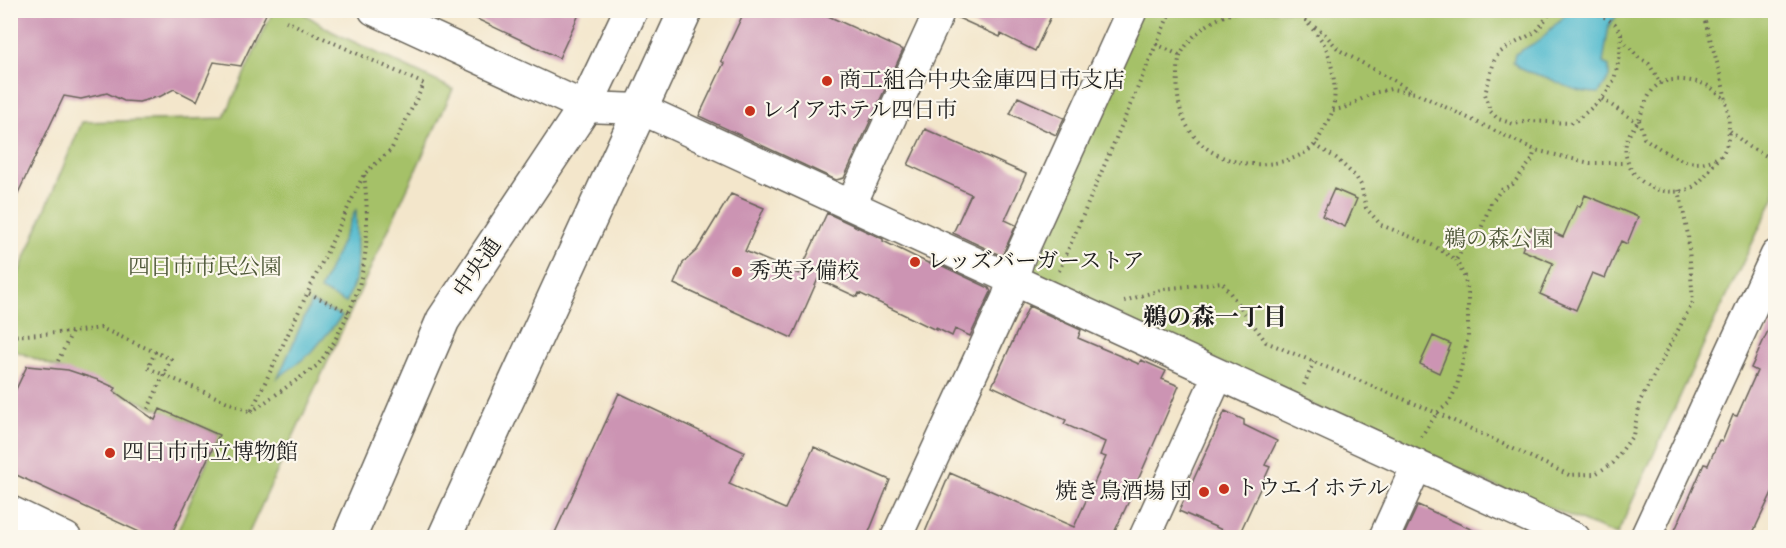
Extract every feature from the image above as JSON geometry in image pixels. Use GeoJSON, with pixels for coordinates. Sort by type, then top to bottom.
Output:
{"type":"FeatureCollection","features":[{"type":"Feature","properties":{"kind":"street","name":"中央通"},"geometry":{"type":"LineString","coordinates":[[349,537],[443,320],[585,107],[631,10]]}},
{"type":"Feature","properties":{"kind":"street"},"geometry":{"type":"LineString","coordinates":[[444,537],[686,10]]}},
{"type":"Feature","properties":{"kind":"street"},"geometry":{"type":"LineString","coordinates":[[851,205],[940,10]]}},
{"type":"Feature","properties":{"kind":"street"},"geometry":{"type":"LineString","coordinates":[[896,537],[1013,280],[1018,259],[1132,10]]}},
{"type":"Feature","properties":{"kind":"street"},"geometry":{"type":"LineString","coordinates":[[390,14],[585,107],[641,109],[1575,537]]}},
{"type":"Feature","properties":{"kind":"street"},"geometry":{"type":"LineString","coordinates":[[1645,537],[1776,255]]}},
{"type":"Feature","properties":{"kind":"street"},"geometry":{"type":"LineString","coordinates":[[1144,537],[1218,375]]}},
{"type":"Feature","properties":{"kind":"street"},"geometry":{"type":"LineString","coordinates":[[1384,537],[1412,463]]}},
{"type":"Feature","properties":{"kind":"street"},"geometry":{"type":"LineString","coordinates":[[10,512],[66,537]]}},
{"type":"Feature","properties":{"kind":"path"},"geometry":{"type":"LineString","coordinates":[[1055,280],[1171,10]]}},
{"type":"Feature","properties":{"kind":"path"},"geometry":{"type":"LineString","coordinates":[[1247,10],[1231,12],[1200,30],[1180,56],[1177,82],[1178,105],[1190,131],[1203,147],[1212,154],[1244,164],[1273,165],[1304,153],[1315,145],[1333,110],[1333,73],[1325,46],[1307,22]]}},
{"type":"Feature","properties":{"kind":"path"},"geometry":{"type":"LineString","coordinates":[[1544,10],[1548,15]]}},
{"type":"Feature","properties":{"kind":"path"},"geometry":{"type":"LineString","coordinates":[[1552,10],[1537,31],[1508,47],[1494,61],[1485,94],[1490,111],[1498,119],[1514,124],[1529,121],[1570,123],[1602,99],[1614,80],[1620,55],[1621,34],[1615,24],[1593,10]]}},
{"type":"Feature","properties":{"kind":"path"},"geometry":{"type":"LineString","coordinates":[[1701,10],[1726,100],[1730,130],[1723,154],[1695,188],[1679,190],[1663,191],[1640,180],[1626,163],[1626,142],[1647,100],[1659,84],[1672,80],[1704,84],[1726,100]]}},
{"type":"Feature","properties":{"kind":"path"},"geometry":{"type":"LineString","coordinates":[[1291,11],[1323,32],[1339,50],[1416,93],[1535,150],[1590,163],[1626,163]]}},
{"type":"Feature","properties":{"kind":"path"},"geometry":{"type":"LineString","coordinates":[[251,412],[364,174],[391,150],[423,84],[286,21]]}},
{"type":"Feature","properties":{"kind":"path"},"geometry":{"type":"LineString","coordinates":[[1621,38],[1638,57],[1649,64],[1661,84]]}},
{"type":"Feature","properties":{"kind":"path"},"geometry":{"type":"LineString","coordinates":[[1156,44],[1180,56]]}},
{"type":"Feature","properties":{"kind":"path"},"geometry":{"type":"LineString","coordinates":[[1333,110],[1344,108],[1373,93],[1382,91],[1416,93]]}},
{"type":"Feature","properties":{"kind":"path"},"geometry":{"type":"LineString","coordinates":[[1602,99],[1638,120],[1644,138],[1677,159],[1698,164],[1710,162],[1723,154]]}},
{"type":"Feature","properties":{"kind":"path"},"geometry":{"type":"LineString","coordinates":[[1730,130],[1749,147],[1776,161]]}},
{"type":"Feature","properties":{"kind":"path"},"geometry":{"type":"LineString","coordinates":[[1315,145],[1336,158],[1356,177],[1361,184],[1366,208],[1382,225],[1434,246],[1456,260],[1464,276],[1468,294],[1468,337],[1457,386],[1449,403],[1437,414],[1412,463]]}},
{"type":"Feature","properties":{"kind":"path"},"geometry":{"type":"LineString","coordinates":[[1456,260],[1464,247],[1479,234],[1491,203],[1501,190],[1513,184],[1532,160],[1535,150]]}},
{"type":"Feature","properties":{"kind":"path"},"geometry":{"type":"LineString","coordinates":[[251,412],[318,365],[334,342],[349,312],[360,281],[366,248],[364,174]]}},
{"type":"Feature","properties":{"kind":"path"},"geometry":{"type":"LineString","coordinates":[[1106,323],[1125,300],[1164,289],[1222,282],[1266,342],[1437,414],[1569,475],[1595,474],[1613,463],[1633,435],[1641,399],[1693,302],[1688,235],[1679,190]]}},
{"type":"Feature","properties":{"kind":"path"},"geometry":{"type":"LineString","coordinates":[[308,293],[349,312]]}},
{"type":"Feature","properties":{"kind":"path"},"geometry":{"type":"LineString","coordinates":[[10,336],[101,328],[171,359],[148,409]]}},
{"type":"Feature","properties":{"kind":"path"},"geometry":{"type":"LineString","coordinates":[[58,361],[72,332]]}},
{"type":"Feature","properties":{"kind":"path"},"geometry":{"type":"LineString","coordinates":[[155,352],[148,368],[251,412]]}},
{"type":"Feature","properties":{"kind":"green space","name":"四日市市民公園"},"geometry":{"type":"Polygon","coordinates":[[[273,11],[300,11],[331,31],[453,89],[247,537],[175,537],[219,434],[11,349],[11,291],[82,122],[224,118],[273,11]]]}},
{"type":"Feature","properties":{"kind":"green space","name":"鵜の森公園"},"geometry":{"type":"Polygon","coordinates":[[[1140,11],[1775,11],[1775,196],[1707,337],[1617,535],[1424,457],[1032,275],[1026,261],[1140,11]]]}},
{"type":"Feature","properties":{"kind":"water"},"geometry":{"type":"Polygon","coordinates":[[[1569,11],[1621,11],[1609,25],[1603,63],[1609,66],[1609,77],[1599,93],[1572,88],[1525,71],[1513,62],[1515,54],[1540,40],[1569,11]]]}},
{"type":"Feature","properties":{"kind":"water"},"geometry":{"type":"Polygon","coordinates":[[[356,209],[355,280],[346,303],[320,290],[356,209]]]}},
{"type":"Feature","properties":{"kind":"water"},"geometry":{"type":"Polygon","coordinates":[[[311,302],[342,316],[311,353],[278,378],[311,302]]]}},
{"type":"Feature","properties":{"kind":"building"},"geometry":{"type":"Polygon","coordinates":[[[10,10],[268,10],[241,66],[214,62],[197,101],[174,89],[161,96],[139,102],[124,101],[107,93],[81,99],[64,96],[10,210],[10,10]]]}},
{"type":"Feature","properties":{"kind":"building"},"geometry":{"type":"Polygon","coordinates":[[[458,10],[581,10],[559,58],[458,10]]]}},
{"type":"Feature","properties":{"kind":"building","name":"商工組合中央金庫四日市支店"},"geometry":{"type":"Polygon","coordinates":[[[745,10],[815,10],[903,50],[844,178],[836,180],[699,116],[724,63],[721,61],[745,10]]]}},
{"type":"Feature","properties":{"kind":"building"},"geometry":{"type":"Polygon","coordinates":[[[957,10],[1054,10],[1035,51],[1001,34],[1000,37],[956,17],[957,10]]]}},
{"type":"Feature","properties":{"kind":"building"},"geometry":{"type":"Polygon","coordinates":[[[1018,97],[1064,118],[1056,135],[1010,114],[1018,97]]]}},
{"type":"Feature","properties":{"kind":"building"},"geometry":{"type":"Polygon","coordinates":[[[925,129],[1026,174],[1005,220],[1016,225],[1002,256],[953,233],[971,194],[908,165],[925,129]]]}},
{"type":"Feature","properties":{"kind":"building"},"geometry":{"type":"Polygon","coordinates":[[[1334,189],[1357,199],[1345,227],[1322,216],[1334,189]]]}},
{"type":"Feature","properties":{"kind":"building"},"geometry":{"type":"Polygon","coordinates":[[[731,194],[764,208],[745,251],[799,274],[827,213],[930,264],[932,261],[989,288],[991,292],[970,336],[955,329],[952,336],[936,328],[936,330],[859,293],[857,297],[818,279],[792,338],[674,284],[683,263],[697,250],[731,194]]]}},
{"type":"Feature","properties":{"kind":"building"},"geometry":{"type":"Polygon","coordinates":[[[1585,195],[1638,217],[1627,244],[1621,241],[1605,278],[1592,273],[1576,310],[1540,294],[1553,263],[1522,250],[1531,228],[1541,232],[1543,228],[1563,237],[1577,205],[1580,207],[1585,195]]]}},
{"type":"Feature","properties":{"kind":"building"},"geometry":{"type":"Polygon","coordinates":[[[1029,306],[1081,330],[1078,338],[1139,364],[1141,360],[1166,371],[1162,379],[1179,386],[1128,503],[1112,537],[923,537],[950,473],[1074,527],[1106,457],[1100,455],[1105,442],[1064,424],[1066,420],[992,386],[1029,306]]]}},
{"type":"Feature","properties":{"kind":"building"},"geometry":{"type":"Polygon","coordinates":[[[1776,313],[1776,484],[1751,537],[1672,537],[1704,464],[1708,465],[1719,440],[1722,442],[1733,415],[1737,416],[1757,371],[1751,368],[1776,313]]]}},
{"type":"Feature","properties":{"kind":"building"},"geometry":{"type":"Polygon","coordinates":[[[1433,336],[1451,344],[1439,373],[1420,364],[1433,336]]]}},
{"type":"Feature","properties":{"kind":"building","name":"四日市市立博物館"},"geometry":{"type":"Polygon","coordinates":[[[27,366],[68,370],[98,380],[116,388],[114,391],[155,420],[160,409],[219,435],[170,537],[150,537],[10,472],[10,402],[27,366]]]}},
{"type":"Feature","properties":{"kind":"building"},"geometry":{"type":"Polygon","coordinates":[[[619,393],[744,452],[729,484],[785,509],[814,447],[890,480],[867,537],[553,537],[619,393]]]}},
{"type":"Feature","properties":{"kind":"building","name":"トウエイホテル"},"geometry":{"type":"Polygon","coordinates":[[[1225,411],[1244,420],[1244,425],[1277,441],[1265,465],[1270,467],[1238,537],[1179,511],[1225,411]]]}},
{"type":"Feature","properties":{"kind":"building"},"geometry":{"type":"Polygon","coordinates":[[[1418,505],[1488,537],[1403,537],[1418,505]]]}},
{"type":"Feature","properties":{"kind":"place","name":"商工組合中央金庫四日市支店"},"geometry":{"type":"Point","coordinates":[827,81]}},
{"type":"Feature","properties":{"kind":"place","name":"レイアホテル四日市"},"geometry":{"type":"Point","coordinates":[750,111]}},
{"type":"Feature","properties":{"kind":"place","name":"レッズバーガーストア"},"geometry":{"type":"Point","coordinates":[915,262]}},
{"type":"Feature","properties":{"kind":"place","name":"秀英予備校"},"geometry":{"type":"Point","coordinates":[737,272]}},
{"type":"Feature","properties":{"kind":"place","name":"四日市市立博物館"},"geometry":{"type":"Point","coordinates":[110,453]}},
{"type":"Feature","properties":{"kind":"place","name":"トウエイホテル"},"geometry":{"type":"Point","coordinates":[1224,489]}},
{"type":"Feature","properties":{"kind":"place","name":"焼き鳥酒場 団"},"geometry":{"type":"Point","coordinates":[1204,492]}},
{"type":"Feature","properties":{"kind":"district","name":"鵜の森一丁目"},"geometry":{"type":"Point","coordinates":[1215,318]}}]}
